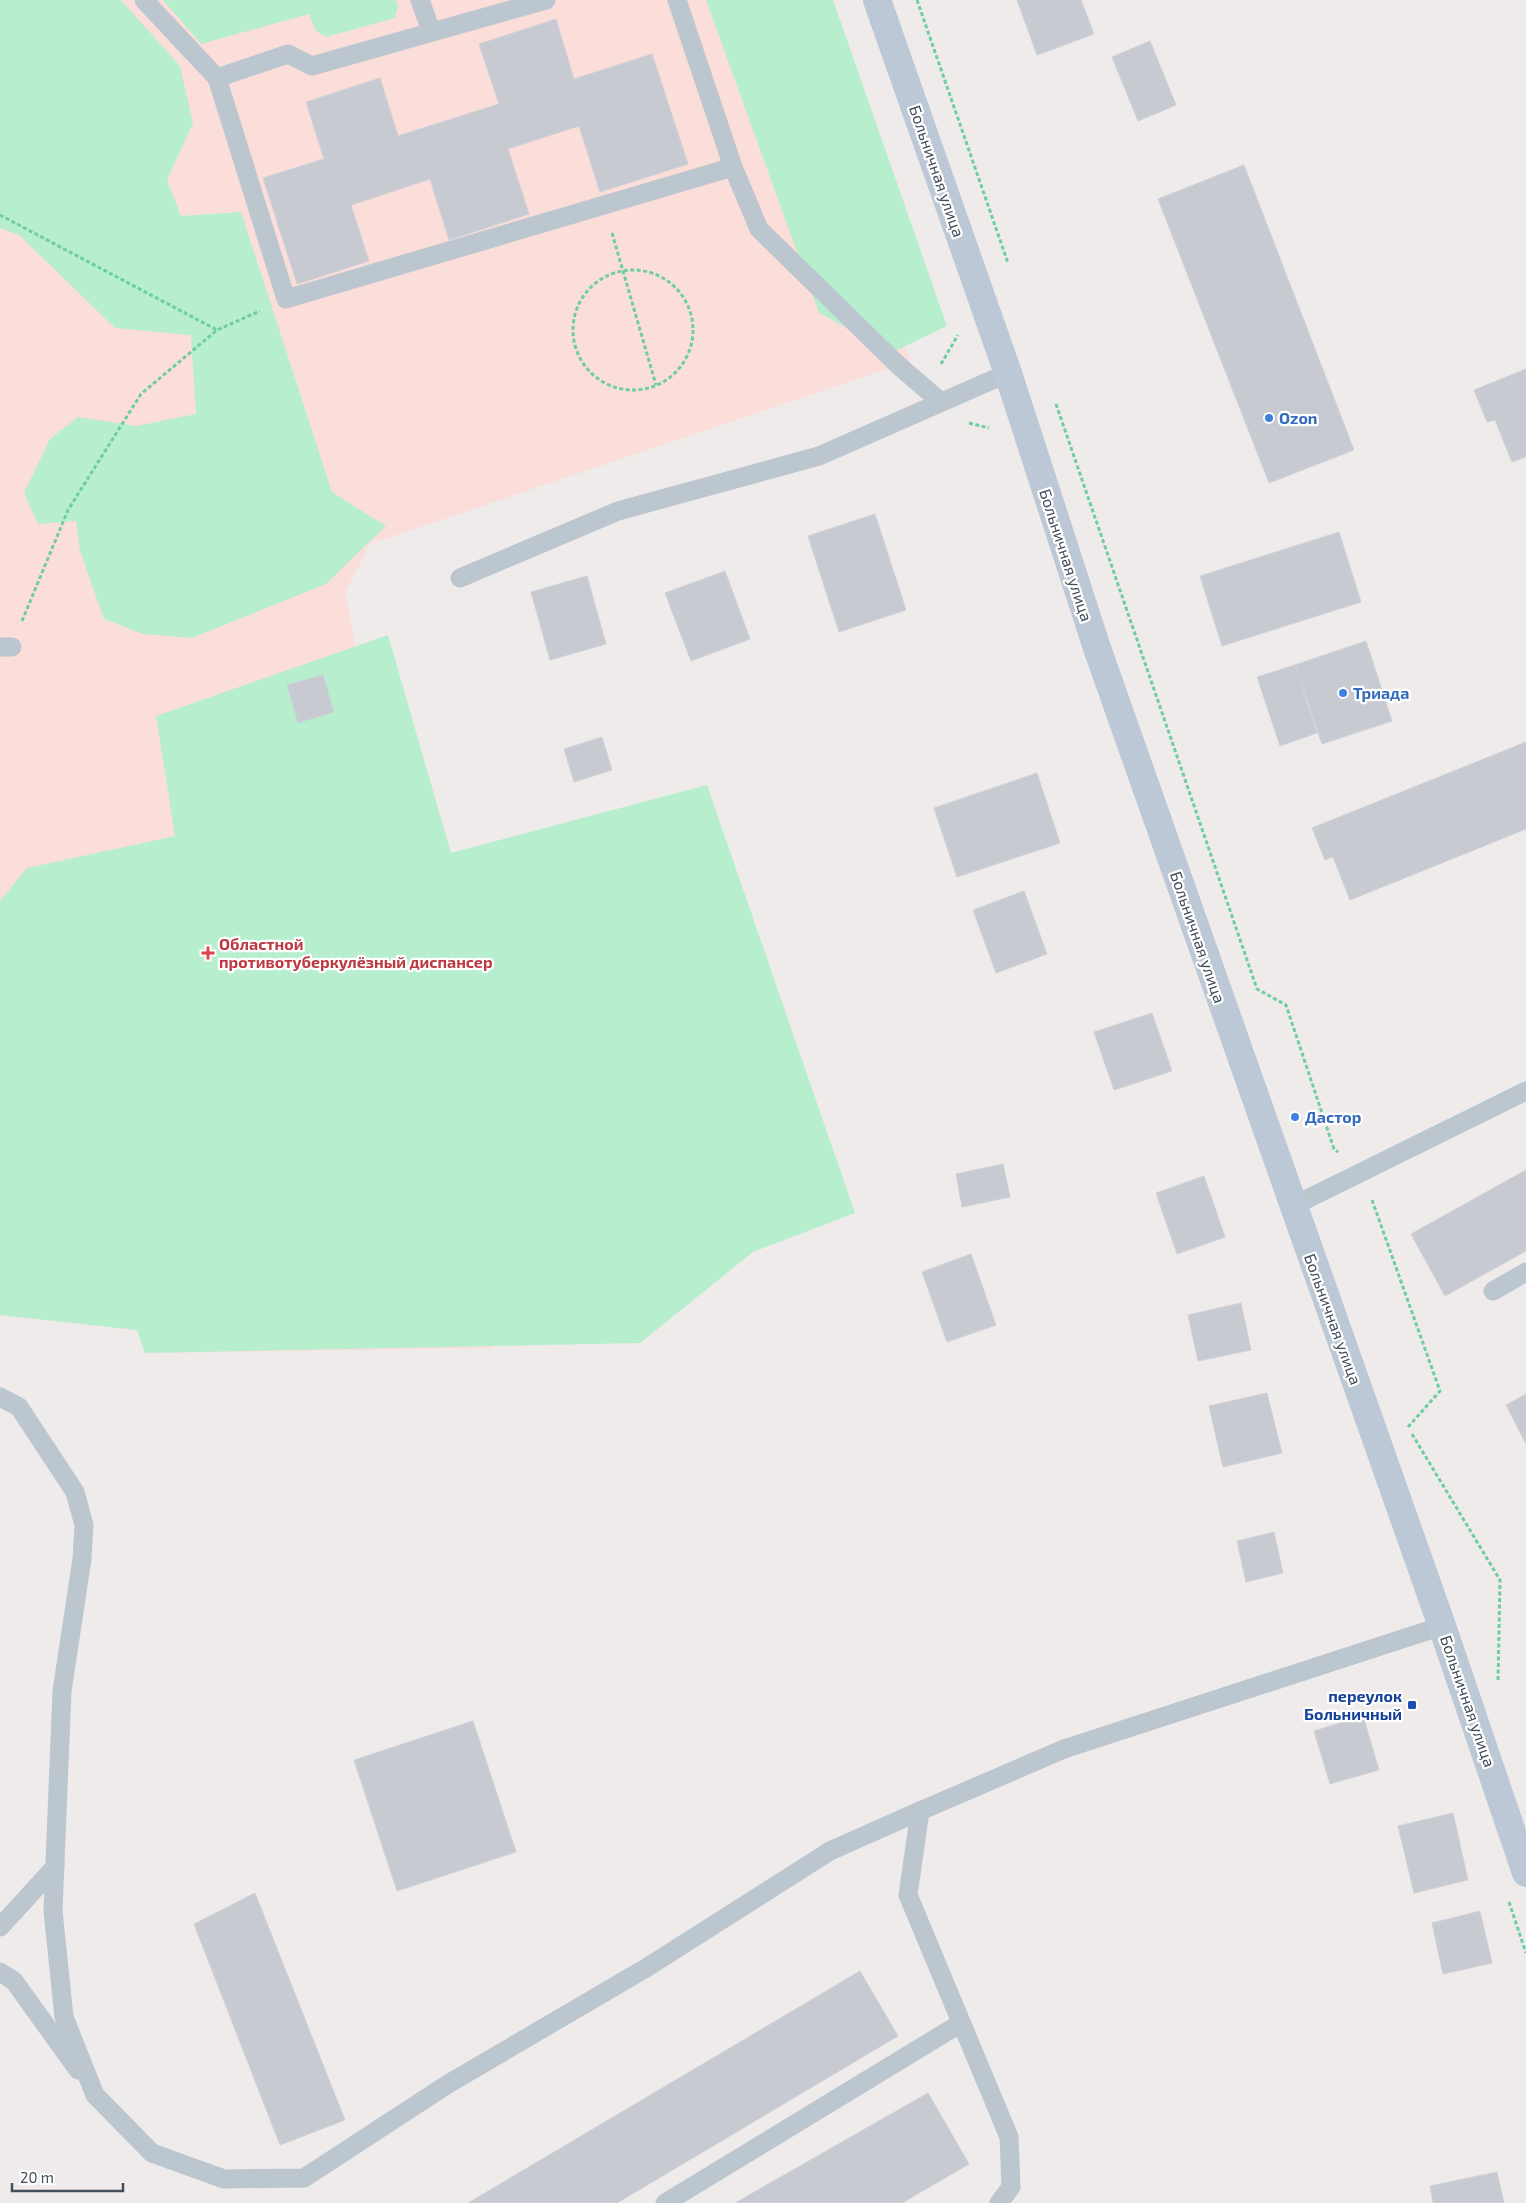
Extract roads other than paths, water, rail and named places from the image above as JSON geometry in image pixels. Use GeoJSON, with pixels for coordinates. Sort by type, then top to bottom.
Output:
{"type":"FeatureCollection","features":[{"type":"Feature","properties":{"kind":"street","name":"Больничная улица"},"geometry":{"type":"LineString","coordinates":[[877,0],[1008,373],[1097,648],[1442,1626],[1526,1872]]}},
{"type":"Feature","properties":{"kind":"lane"},"geometry":{"type":"LineString","coordinates":[[144,0],[217,78],[286,299],[733,167]]}},
{"type":"Feature","properties":{"kind":"lane"},"geometry":{"type":"LineString","coordinates":[[420,0],[431,31]]}},
{"type":"Feature","properties":{"kind":"lane"},"geometry":{"type":"LineString","coordinates":[[217,78],[288,54],[312,66],[546,0]]}},
{"type":"Feature","properties":{"kind":"lane"},"geometry":{"type":"LineString","coordinates":[[677,0],[733,167],[759,229],[898,366],[941,402]]}},
{"type":"Feature","properties":{"kind":"lane"},"geometry":{"type":"LineString","coordinates":[[460,578],[618,511],[819,456],[1008,373]]}},
{"type":"Feature","properties":{"kind":"lane"},"geometry":{"type":"LineString","coordinates":[[1293,1206],[1526,1090]]}},
{"type":"Feature","properties":{"kind":"lane"},"geometry":{"type":"LineString","coordinates":[[1493,1291],[1526,1272]]}},
{"type":"Feature","properties":{"kind":"lane"},"geometry":{"type":"LineString","coordinates":[[0,1397],[19,1407],[75,1492],[84,1524],[82,1559],[62,1691],[53,1911],[64,2017],[95,2095]]}},
{"type":"Feature","properties":{"kind":"lane"},"geometry":{"type":"LineString","coordinates":[[0,1972],[14,1981],[95,2095],[152,2154],[224,2179],[304,2178],[448,2084],[646,1968],[830,1851],[1064,1749],[1442,1626]]}},
{"type":"Feature","properties":{"kind":"lane"},"geometry":{"type":"LineString","coordinates":[[920,1811],[908,1895],[1009,2137],[1010,2187],[998,2203]]}},
{"type":"Feature","properties":{"kind":"lane"},"geometry":{"type":"LineString","coordinates":[[0,1927],[55,1867]]}},
{"type":"Feature","properties":{"kind":"lane"},"geometry":{"type":"LineString","coordinates":[[665,2203],[961,2023]]}},
{"type":"Feature","properties":{"kind":"place","name":"Ozon"},"geometry":{"type":"Point","coordinates":[1269,418]}},
{"type":"Feature","properties":{"kind":"place","name":"Триада"},"geometry":{"type":"Point","coordinates":[1343,693]}},
{"type":"Feature","properties":{"kind":"place","name":"Областной противотуберкулёзный диспансер"},"geometry":{"type":"Point","coordinates":[208,953]}},
{"type":"Feature","properties":{"kind":"place","name":"Дастор"},"geometry":{"type":"Point","coordinates":[1295,1117]}},
{"type":"Feature","properties":{"kind":"place","name":"переулок Больничный"},"geometry":{"type":"Point","coordinates":[1412,1705]}}]}
